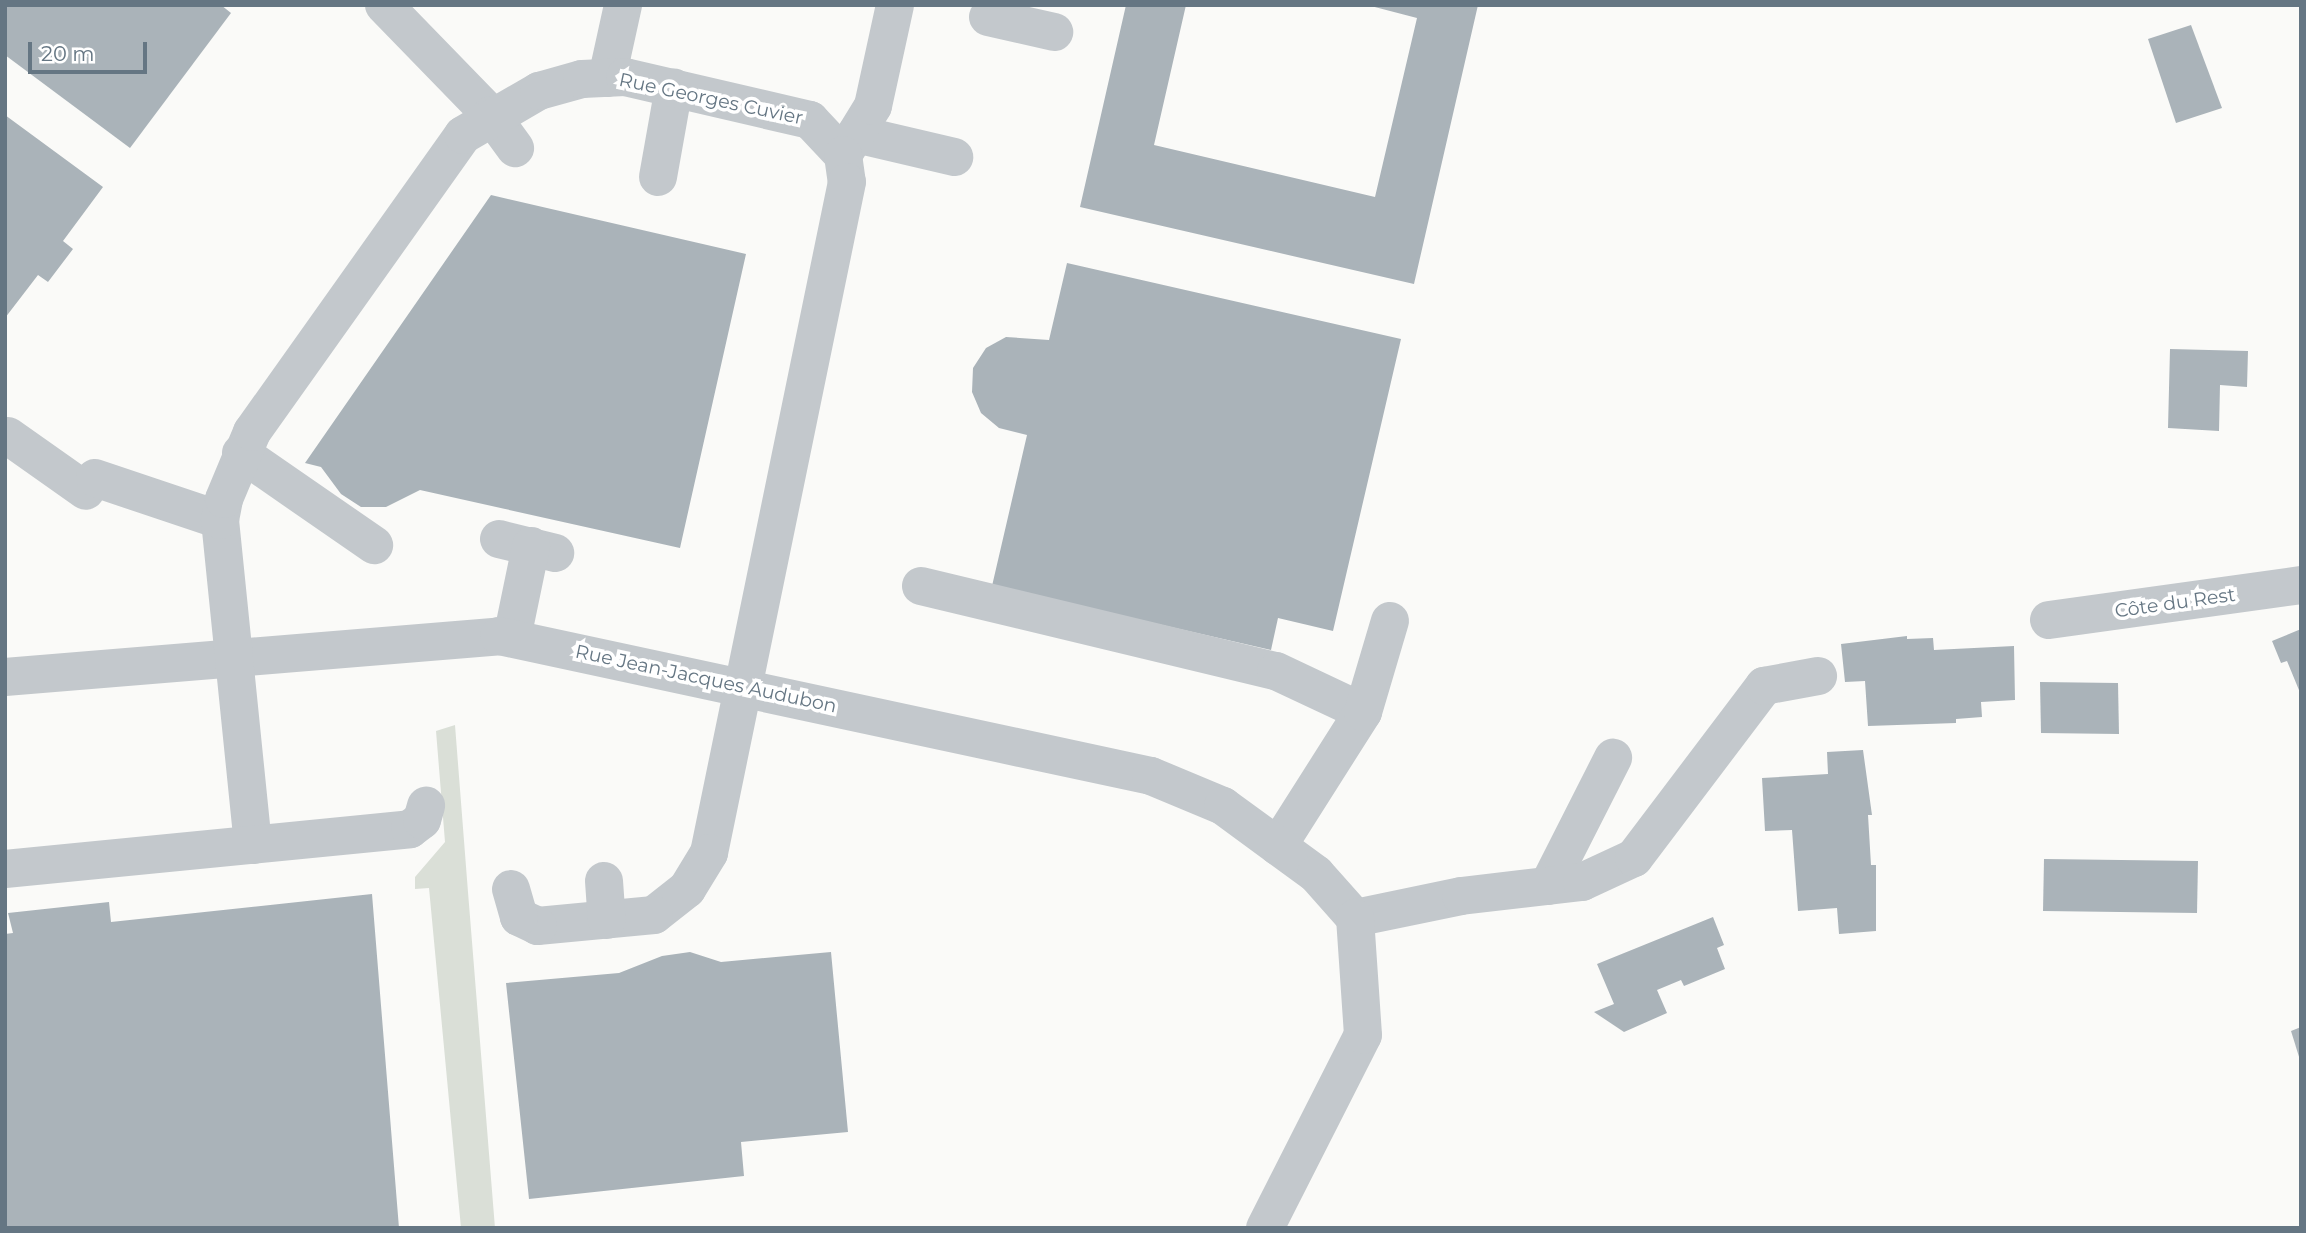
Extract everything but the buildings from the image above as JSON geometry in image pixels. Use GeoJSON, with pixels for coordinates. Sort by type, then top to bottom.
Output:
{"type":"FeatureCollection","features":[{"type":"Feature","properties":{"kind":"street"},"geometry":{"type":"LineString","coordinates":[[384,5],[491,115],[515,148]]}},
{"type":"Feature","properties":{"kind":"street"},"geometry":{"type":"LineString","coordinates":[[607,78],[623,5]]}},
{"type":"Feature","properties":{"kind":"street"},"geometry":{"type":"LineString","coordinates":[[988,17],[1054,33]]}},
{"type":"Feature","properties":{"kind":"street"},"geometry":{"type":"LineString","coordinates":[[511,889],[519,917],[538,926],[654,915],[687,889],[700,872],[709,853],[741,687],[848,182],[850,144],[873,106],[881,21]]}},
{"type":"Feature","properties":{"kind":"street","name":"Rue Georges Cuvier"},"geometry":{"type":"LineString","coordinates":[[253,845],[220,520],[241,453],[463,135],[491,115],[539,90],[582,79],[625,77],[810,120],[850,144]]}},
{"type":"Feature","properties":{"kind":"street"},"geometry":{"type":"LineString","coordinates":[[658,177],[674,87]]}},
{"type":"Feature","properties":{"kind":"street"},"geometry":{"type":"LineString","coordinates":[[850,144],[954,157]]}},
{"type":"Feature","properties":{"kind":"street"},"geometry":{"type":"LineString","coordinates":[[8,436],[91,484],[220,520]]}},
{"type":"Feature","properties":{"kind":"street"},"geometry":{"type":"LineString","coordinates":[[241,453],[373,545]]}},
{"type":"Feature","properties":{"kind":"street"},"geometry":{"type":"LineString","coordinates":[[512,638],[528,546]]}},
{"type":"Feature","properties":{"kind":"street","name":"Côte du Rest"},"geometry":{"type":"LineString","coordinates":[[2049,621],[2301,585]]}},
{"type":"Feature","properties":{"kind":"street"},"geometry":{"type":"LineString","coordinates":[[921,586],[1107,644],[1276,671],[1363,712]]}},
{"type":"Feature","properties":{"kind":"street"},"geometry":{"type":"LineString","coordinates":[[1278,846],[1363,712],[1390,621]]}},
{"type":"Feature","properties":{"kind":"street","name":"Rue Jean-Jacques Audubon"},"geometry":{"type":"LineString","coordinates":[[5,677],[512,638],[1151,776],[1223,806],[1316,874],[1355,918]]}},
{"type":"Feature","properties":{"kind":"street"},"geometry":{"type":"LineString","coordinates":[[1265,1228],[1363,1035],[1355,918],[1461,896],[1582,882],[1634,858],[1765,686],[1818,676]]}},
{"type":"Feature","properties":{"kind":"street"},"geometry":{"type":"LineString","coordinates":[[1548,886],[1613,758]]}},
{"type":"Feature","properties":{"kind":"street"},"geometry":{"type":"LineString","coordinates":[[5,869],[79,850],[171,841],[253,845],[332,827],[410,829],[422,820],[426,806]]}},
{"type":"Feature","properties":{"kind":"street"},"geometry":{"type":"LineString","coordinates":[[604,881],[607,920]]}},
{"type":"Feature","properties":{"kind":"shaded area"},"geometry":{"type":"Polygon","coordinates":[[[455,725],[495,1228],[461,1228],[429,888],[415,889],[415,877],[445,842],[436,731],[455,725]]]}}]}
